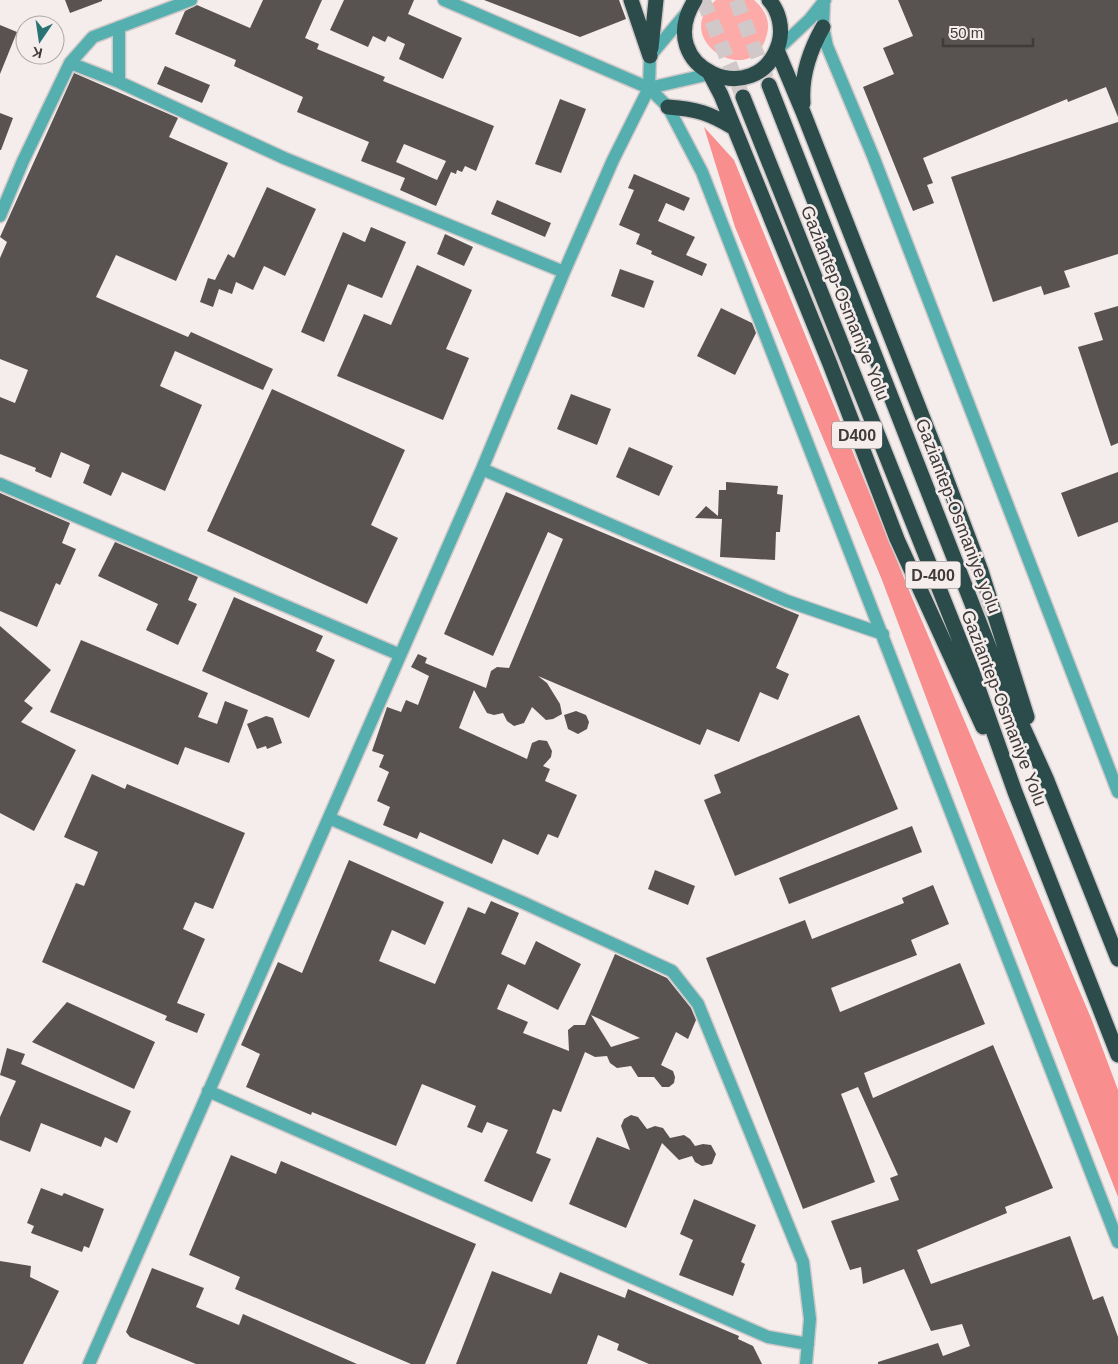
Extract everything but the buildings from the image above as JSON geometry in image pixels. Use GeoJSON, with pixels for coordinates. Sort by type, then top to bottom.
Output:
{"type":"FeatureCollection","features":[{"type":"Feature","properties":{"kind":"highway"},"geometry":{"type":"LineString","coordinates":[[631,0],[650,56]]}},
{"type":"Feature","properties":{"kind":"highway"},"geometry":{"type":"LineString","coordinates":[[650,56],[656,0]]}},
{"type":"Feature","properties":{"kind":"highway"},"geometry":{"type":"LineString","coordinates":[[710,74],[736,79],[748,76],[770,61],[776,50],[780,27],[778,15],[769,0]]}},
{"type":"Feature","properties":{"kind":"highway","name":"D400"},"geometry":{"type":"LineString","coordinates":[[689,4],[684,31],[687,47],[694,60],[710,74],[734,128],[830,364],[896,539],[968,698],[1015,792]]}},
{"type":"Feature","properties":{"kind":"highway"},"geometry":{"type":"LineString","coordinates":[[803,112],[802,89],[812,47],[822,27]]}},
{"type":"Feature","properties":{"kind":"highway"},"geometry":{"type":"LineString","coordinates":[[776,50],[803,112],[981,571],[1046,778]]}},
{"type":"Feature","properties":{"kind":"highway","name":"Gaziantep-Osmaniye yolu"},"geometry":{"type":"LineString","coordinates":[[769,84],[1003,683],[1046,778],[1118,959]]}},
{"type":"Feature","properties":{"kind":"highway","name":"Gaziantep-Osmaniye Yolu"},"geometry":{"type":"LineString","coordinates":[[743,97],[968,662],[1015,792],[1118,1055]]}},
{"type":"Feature","properties":{"kind":"highway"},"geometry":{"type":"LineString","coordinates":[[668,107],[695,109],[716,116],[734,128]]}},
{"type":"Feature","properties":{"kind":"street"},"geometry":{"type":"LineString","coordinates":[[0,216],[23,161],[70,63],[93,37],[191,0]]}},
{"type":"Feature","properties":{"kind":"street"},"geometry":{"type":"LineString","coordinates":[[444,0],[649,88],[668,107],[702,172],[1118,1242]]}},
{"type":"Feature","properties":{"kind":"street"},"geometry":{"type":"LineString","coordinates":[[776,50],[810,19],[824,0]]}},
{"type":"Feature","properties":{"kind":"street"},"geometry":{"type":"LineString","coordinates":[[824,0],[822,27],[827,46],[873,156],[1118,792]]}},
{"type":"Feature","properties":{"kind":"street"},"geometry":{"type":"LineString","coordinates":[[89,1364],[329,818],[398,654],[482,469],[613,160],[649,88],[650,56],[689,4]]}},
{"type":"Feature","properties":{"kind":"street"},"geometry":{"type":"LineString","coordinates":[[118,82],[119,28]]}},
{"type":"Feature","properties":{"kind":"street"},"geometry":{"type":"LineString","coordinates":[[70,63],[118,82],[284,158],[564,272]]}},
{"type":"Feature","properties":{"kind":"street"},"geometry":{"type":"LineString","coordinates":[[649,88],[710,74]]}},
{"type":"Feature","properties":{"kind":"street"},"geometry":{"type":"LineString","coordinates":[[482,469],[787,601],[883,634]]}},
{"type":"Feature","properties":{"kind":"street"},"geometry":{"type":"LineString","coordinates":[[0,484],[398,654]]}},
{"type":"Feature","properties":{"kind":"street"},"geometry":{"type":"LineString","coordinates":[[329,818],[524,903],[672,971],[698,1004],[803,1262],[810,1319],[806,1364]]}},
{"type":"Feature","properties":{"kind":"street"},"geometry":{"type":"LineString","coordinates":[[208,1091],[768,1337],[808,1344]]}},
{"type":"Feature","properties":{"kind":"shaded area"},"geometry":{"type":"Polygon","coordinates":[[[716,0],[754,0],[761,7],[766,15],[768,29],[759,51],[746,59],[732,59],[718,54],[707,43],[701,30],[704,15],[716,0]]]}},
{"type":"Feature","properties":{"kind":"shaded area"},"geometry":{"type":"Polygon","coordinates":[[[704,127],[734,160],[913,600],[1091,1018],[1118,1090],[1118,1197],[995,881],[882,580],[735,227],[704,127]]]}},
{"type":"Feature","properties":{"kind":"tunnel"},"geometry":{"type":"LineString","coordinates":[[703,0],[743,97]]}},
{"type":"Feature","properties":{"kind":"tunnel"},"geometry":{"type":"LineString","coordinates":[[736,0],[769,85]]}}]}
